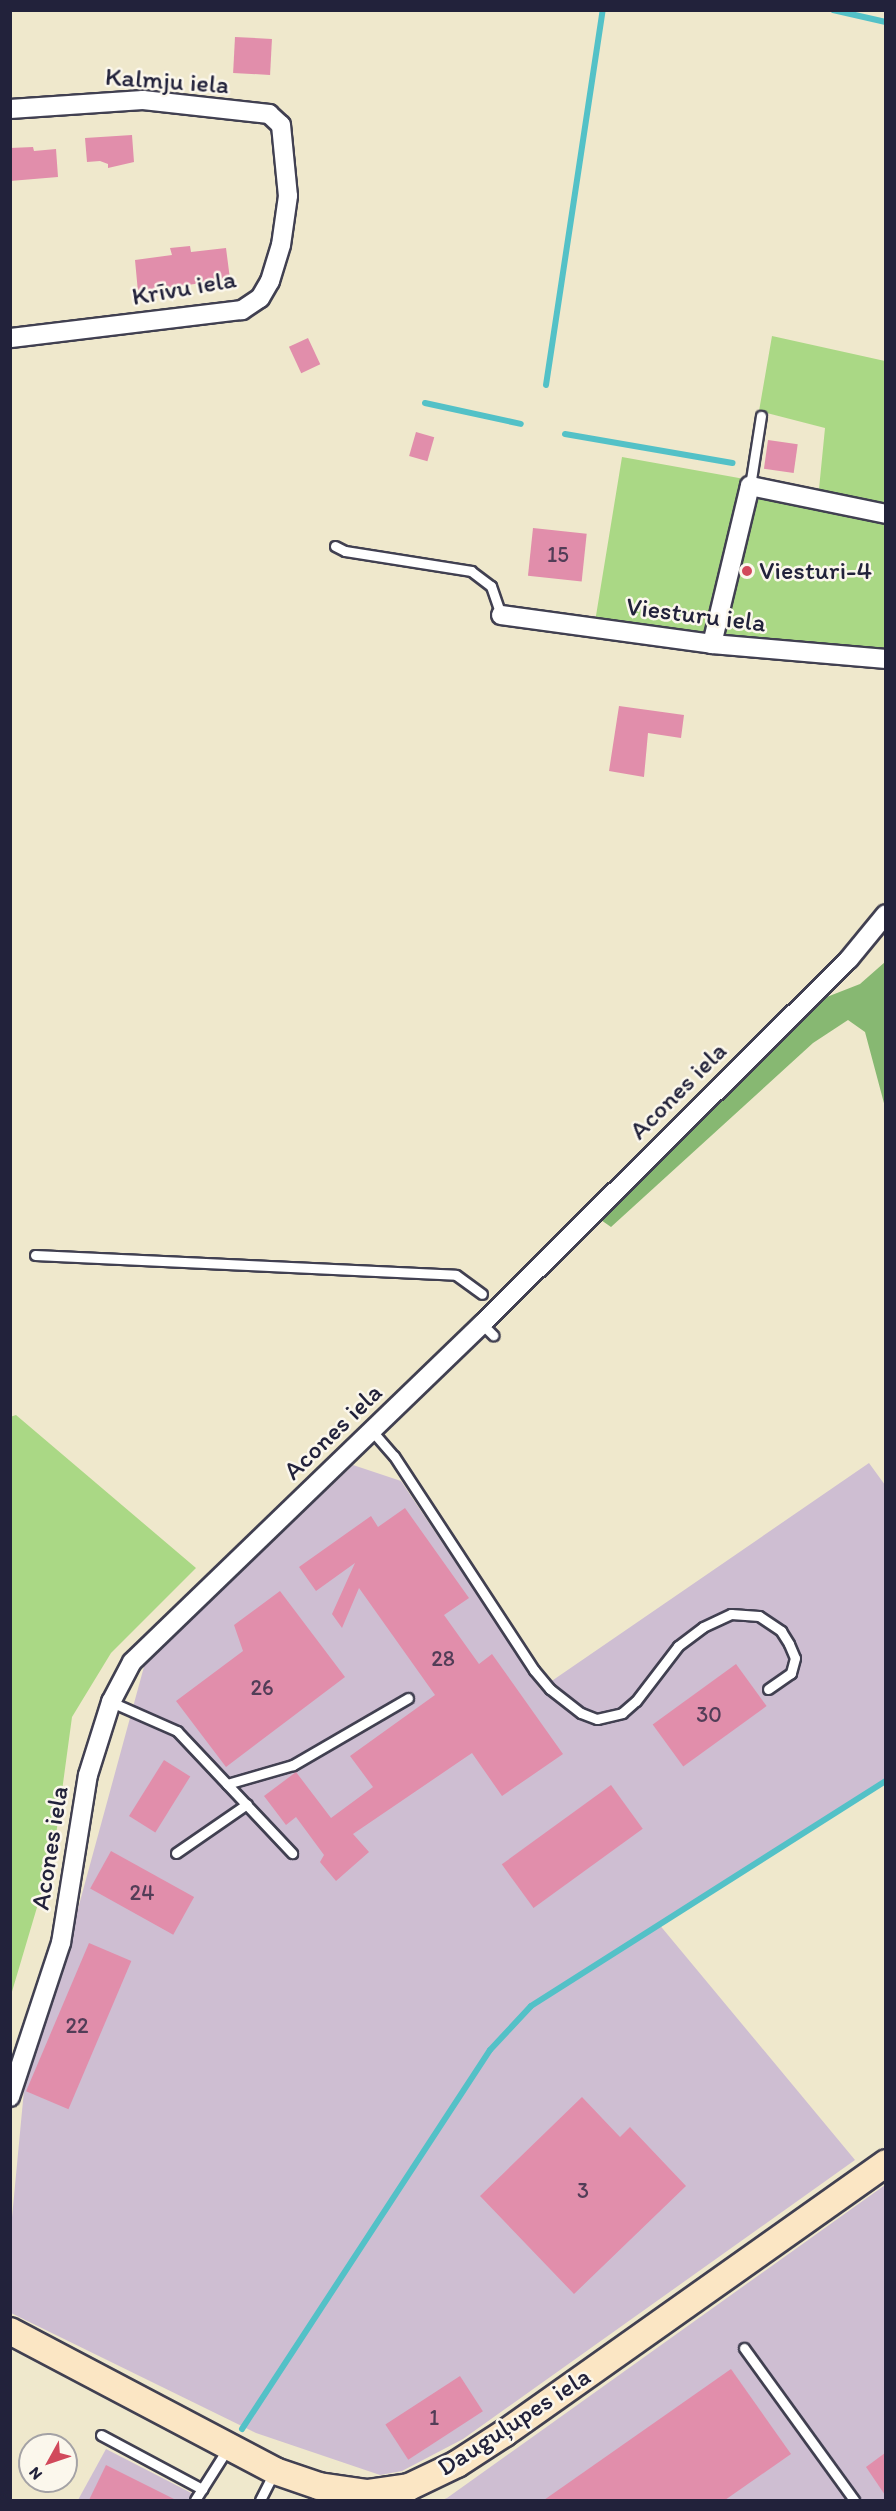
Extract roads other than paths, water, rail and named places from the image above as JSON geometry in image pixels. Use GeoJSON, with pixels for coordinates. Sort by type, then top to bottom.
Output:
{"type":"FeatureCollection","features":[{"type":"Feature","properties":{"kind":"street","name":"Kalmju iela"},"geometry":{"type":"LineString","coordinates":[[10,109],[143,100],[269,114],[281,125]]}},
{"type":"Feature","properties":{"kind":"street","name":"Krīvu iela"},"geometry":{"type":"LineString","coordinates":[[10,338],[242,310],[260,298],[281,245],[288,196],[281,125]]}},
{"type":"Feature","properties":{"kind":"street"},"geometry":{"type":"LineString","coordinates":[[712,644],[750,486],[885,514]]}},
{"type":"Feature","properties":{"kind":"street","name":"Viesturu iela"},"geometry":{"type":"LineString","coordinates":[[501,615],[712,644],[885,659]]}},
{"type":"Feature","properties":{"kind":"street","name":"Acones iela"},"geometry":{"type":"LineString","coordinates":[[10,2097],[61,1943],[88,1775],[111,1702],[132,1662],[145,1645],[372,1431],[487,1329],[849,959],[885,914]]}},
{"type":"Feature","properties":{"kind":"street","name":"Dauguļupes iela"},"geometry":{"type":"LineString","coordinates":[[10,2331],[275,2471],[319,2486],[367,2493],[409,2487],[457,2464],[885,2163]]}},
{"type":"Feature","properties":{"kind":"lane"},"geometry":{"type":"LineString","coordinates":[[750,486],[761,416]]}},
{"type":"Feature","properties":{"kind":"lane"},"geometry":{"type":"LineString","coordinates":[[334,546],[345,551],[471,571],[491,586],[501,615]]}},
{"type":"Feature","properties":{"kind":"lane"},"geometry":{"type":"LineString","coordinates":[[34,1255],[456,1275],[482,1294]]}},
{"type":"Feature","properties":{"kind":"lane"},"geometry":{"type":"LineString","coordinates":[[372,1431],[394,1456],[534,1670],[550,1689],[581,1713],[597,1719],[622,1713],[636,1701],[678,1646],[703,1627],[731,1614],[759,1616],[781,1631],[789,1644],[795,1658],[791,1673],[768,1689]]}},
{"type":"Feature","properties":{"kind":"lane"},"geometry":{"type":"LineString","coordinates":[[227,1784],[293,1765],[408,1698]]}},
{"type":"Feature","properties":{"kind":"lane"},"geometry":{"type":"LineString","coordinates":[[111,1702],[177,1731],[292,1852]]}},
{"type":"Feature","properties":{"kind":"lane"},"geometry":{"type":"LineString","coordinates":[[176,1854],[247,1804]]}},
{"type":"Feature","properties":{"kind":"lane"},"geometry":{"type":"LineString","coordinates":[[744,2348],[854,2500]]}},
{"type":"Feature","properties":{"kind":"lane"},"geometry":{"type":"LineString","coordinates":[[101,2434],[202,2489]]}},
{"type":"Feature","properties":{"kind":"lane"},"geometry":{"type":"LineString","coordinates":[[195,2500],[229,2446]]}},
{"type":"Feature","properties":{"kind":"lane"},"geometry":{"type":"LineString","coordinates":[[260,2500],[275,2471]]}},
{"type":"Feature","properties":{"kind":"waterway"},"geometry":{"type":"LineString","coordinates":[[546,385],[603,10]]}},
{"type":"Feature","properties":{"kind":"waterway"},"geometry":{"type":"LineString","coordinates":[[833,10],[886,22]]}},
{"type":"Feature","properties":{"kind":"waterway"},"geometry":{"type":"LineString","coordinates":[[425,403],[521,424]]}},
{"type":"Feature","properties":{"kind":"waterway"},"geometry":{"type":"LineString","coordinates":[[565,434],[733,463]]}},
{"type":"Feature","properties":{"kind":"waterway"},"geometry":{"type":"LineString","coordinates":[[242,2429],[490,2050],[531,2006],[886,1781]]}},
{"type":"Feature","properties":{"kind":"place","name":"Viesturi-4"},"geometry":{"type":"Point","coordinates":[747,571]}}]}
